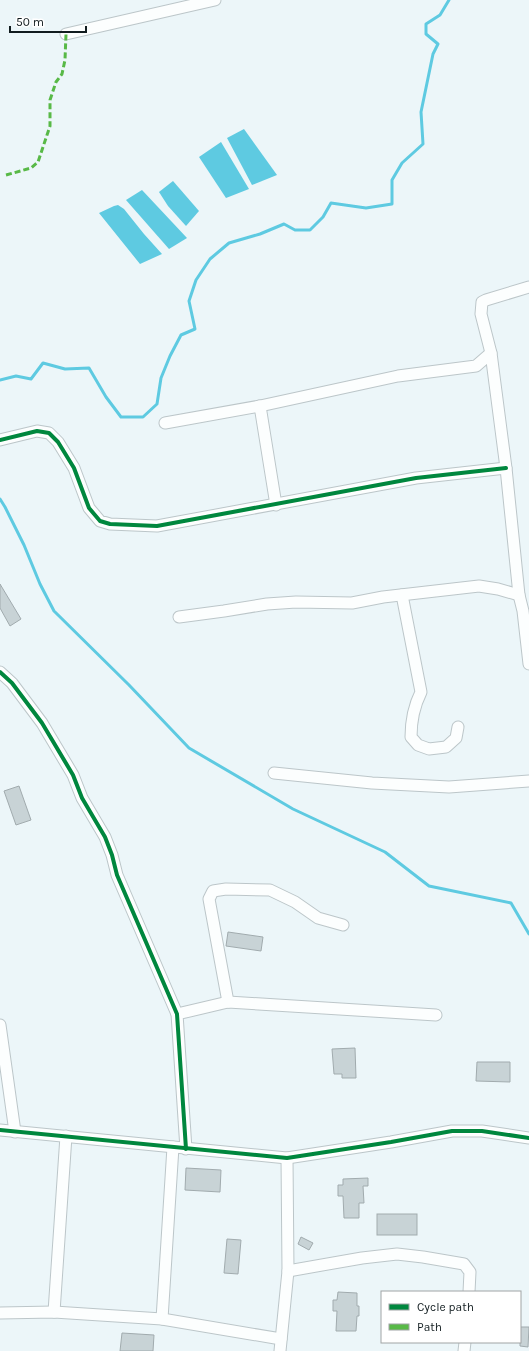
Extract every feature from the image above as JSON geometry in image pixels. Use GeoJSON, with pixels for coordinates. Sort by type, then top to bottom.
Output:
{"type":"FeatureCollection","features":[{"type":"Feature","properties":{"kind":"street"},"geometry":{"type":"LineString","coordinates":[[66,34],[215,0]]}},
{"type":"Feature","properties":{"kind":"street"},"geometry":{"type":"LineString","coordinates":[[529,287],[482,302],[481,314],[491,353],[506,468],[519,595],[526,611],[529,664]]}},
{"type":"Feature","properties":{"kind":"street"},"geometry":{"type":"LineString","coordinates":[[165,423],[260,406],[398,376],[476,366],[491,353]]}},
{"type":"Feature","properties":{"kind":"street"},"geometry":{"type":"LineString","coordinates":[[476,366],[494,376]]}},
{"type":"Feature","properties":{"kind":"street"},"geometry":{"type":"LineString","coordinates":[[260,406],[276,505]]}},
{"type":"Feature","properties":{"kind":"street"},"geometry":{"type":"LineString","coordinates":[[0,440],[37,431],[49,433],[58,442],[74,468],[88,508],[100,521],[110,524],[157,526],[416,478],[506,468]]}},
{"type":"Feature","properties":{"kind":"street"},"geometry":{"type":"LineString","coordinates":[[180,617],[224,612],[267,604],[296,602],[352,603],[402,595],[479,586],[498,589],[519,595]]}},
{"type":"Feature","properties":{"kind":"street"},"geometry":{"type":"LineString","coordinates":[[402,595],[421,692],[411,724],[411,737],[418,745],[429,749],[446,747],[456,738],[458,727]]}},
{"type":"Feature","properties":{"kind":"street"},"geometry":{"type":"LineString","coordinates":[[0,672],[12,683],[42,723],[73,775],[82,798],[105,837],[112,855],[117,876],[177,1014],[186,1148]]}},
{"type":"Feature","properties":{"kind":"street"},"geometry":{"type":"LineString","coordinates":[[274,773],[372,783],[449,787],[529,781]]}},
{"type":"Feature","properties":{"kind":"street"},"geometry":{"type":"LineString","coordinates":[[228,1002],[209,899],[213,891],[226,889],[270,890],[295,902],[318,918],[343,925]]}},
{"type":"Feature","properties":{"kind":"street"},"geometry":{"type":"LineString","coordinates":[[177,1014],[228,1002],[436,1015]]}},
{"type":"Feature","properties":{"kind":"street"},"geometry":{"type":"LineString","coordinates":[[0,1025],[15,1132]]}},
{"type":"Feature","properties":{"kind":"street"},"geometry":{"type":"LineString","coordinates":[[0,1130],[287,1158],[391,1142],[452,1130],[482,1131],[529,1138]]}},
{"type":"Feature","properties":{"kind":"street"},"geometry":{"type":"LineString","coordinates":[[54,1312],[66,1136]]}},
{"type":"Feature","properties":{"kind":"street"},"geometry":{"type":"LineString","coordinates":[[162,1319],[173,1147]]}},
{"type":"Feature","properties":{"kind":"street"},"geometry":{"type":"LineString","coordinates":[[280,1351],[288,1272],[287,1158]]}},
{"type":"Feature","properties":{"kind":"street"},"geometry":{"type":"LineString","coordinates":[[288,1272],[362,1258],[397,1254],[464,1264],[470,1272],[469,1291]]}},
{"type":"Feature","properties":{"kind":"street"},"geometry":{"type":"LineString","coordinates":[[0,1313],[54,1312],[162,1319],[281,1339]]}},
{"type":"Feature","properties":{"kind":"water"},"geometry":{"type":"Polygon","coordinates":[[[244,129],[277,175],[252,185],[227,138],[244,129]]]}},
{"type":"Feature","properties":{"kind":"water"},"geometry":{"type":"Polygon","coordinates":[[[221,142],[249,189],[226,198],[199,157],[221,142]]]}},
{"type":"Feature","properties":{"kind":"water"},"geometry":{"type":"Polygon","coordinates":[[[173,181],[199,211],[186,226],[168,206],[159,192],[173,181]]]}},
{"type":"Feature","properties":{"kind":"water"},"geometry":{"type":"Polygon","coordinates":[[[142,190],[187,238],[169,249],[126,200],[142,190]]]}},
{"type":"Feature","properties":{"kind":"water"},"geometry":{"type":"Polygon","coordinates":[[[118,205],[124,209],[162,254],[140,264],[99,213],[118,205]]]}},
{"type":"Feature","properties":{"kind":"building"},"geometry":{"type":"Polygon","coordinates":[[[0,584],[21,619],[10,626],[0,608],[0,584]]]}},
{"type":"Feature","properties":{"kind":"building"},"geometry":{"type":"Polygon","coordinates":[[[19,786],[31,820],[16,825],[4,791],[19,786]]]}},
{"type":"Feature","properties":{"kind":"building"},"geometry":{"type":"Polygon","coordinates":[[[228,932],[263,937],[261,951],[226,946],[228,932]]]}},
{"type":"Feature","properties":{"kind":"building"},"geometry":{"type":"Polygon","coordinates":[[[355,1048],[356,1078],[342,1078],[342,1074],[334,1074],[332,1049],[355,1048]]]}},
{"type":"Feature","properties":{"kind":"building"},"geometry":{"type":"Polygon","coordinates":[[[477,1062],[510,1062],[510,1082],[476,1081],[477,1062]]]}},
{"type":"Feature","properties":{"kind":"building"},"geometry":{"type":"Polygon","coordinates":[[[186,1168],[221,1170],[220,1192],[185,1190],[186,1168]]]}},
{"type":"Feature","properties":{"kind":"building"},"geometry":{"type":"Polygon","coordinates":[[[368,1178],[368,1186],[363,1186],[364,1203],[359,1203],[359,1218],[344,1218],[343,1196],[338,1196],[338,1185],[343,1185],[343,1179],[368,1178]]]}},
{"type":"Feature","properties":{"kind":"building"},"geometry":{"type":"Polygon","coordinates":[[[377,1214],[417,1214],[417,1235],[377,1235],[377,1214]]]}},
{"type":"Feature","properties":{"kind":"building"},"geometry":{"type":"Polygon","coordinates":[[[301,1237],[313,1243],[309,1250],[298,1244],[301,1237]]]}},
{"type":"Feature","properties":{"kind":"building"},"geometry":{"type":"Polygon","coordinates":[[[227,1239],[241,1240],[238,1274],[224,1273],[227,1239]]]}},
{"type":"Feature","properties":{"kind":"building"},"geometry":{"type":"Polygon","coordinates":[[[338,1292],[357,1293],[359,1316],[357,1316],[356,1331],[336,1331],[337,1311],[333,1311],[333,1300],[337,1300],[338,1292]]]}},
{"type":"Feature","properties":{"kind":"building"},"geometry":{"type":"Polygon","coordinates":[[[521,1327],[529,1327],[528,1347],[520,1346],[521,1327]]]}},
{"type":"Feature","properties":{"kind":"building"},"geometry":{"type":"Polygon","coordinates":[[[122,1333],[154,1335],[153,1351],[120,1351],[122,1333]]]}},
{"type":"Feature","properties":{"kind":"waterway"},"geometry":{"type":"LineString","coordinates":[[0,380],[16,376],[31,379],[43,363],[65,369],[89,368],[106,397],[121,417],[143,417],[157,404],[161,378],[181,335],[195,329],[189,301],[196,280],[210,259],[229,243],[260,234],[284,224],[295,230],[310,230],[323,217],[331,203],[366,208],[392,204],[392,180],[402,163],[423,144],[421,112],[433,54],[438,44],[426,34],[426,24],[440,15],[449,0]]}},
{"type":"Feature","properties":{"kind":"waterway"},"geometry":{"type":"LineString","coordinates":[[0,499],[24,545],[40,584],[54,611],[129,685],[189,748],[293,809],[385,852],[429,886],[511,903],[529,934]]}},
{"type":"Feature","properties":{"kind":"marked path"},"geometry":{"type":"LineString","coordinates":[[6,175],[31,168],[38,162],[50,126],[50,100],[56,82],[62,74],[65,60],[66,34]]}},
{"type":"Feature","properties":{"kind":"cycle path"},"geometry":{"type":"LineString","coordinates":[[0,440],[37,431],[49,433],[58,442],[74,468],[89,508],[100,521],[110,524],[157,526],[416,478],[506,468]]}},
{"type":"Feature","properties":{"kind":"cycle path"},"geometry":{"type":"LineString","coordinates":[[0,672],[12,683],[42,723],[73,775],[82,798],[105,837],[112,855],[117,875],[177,1014],[186,1149]]}},
{"type":"Feature","properties":{"kind":"cycle path"},"geometry":{"type":"LineString","coordinates":[[0,1130],[287,1158],[452,1131],[482,1131],[529,1138]]}}]}
